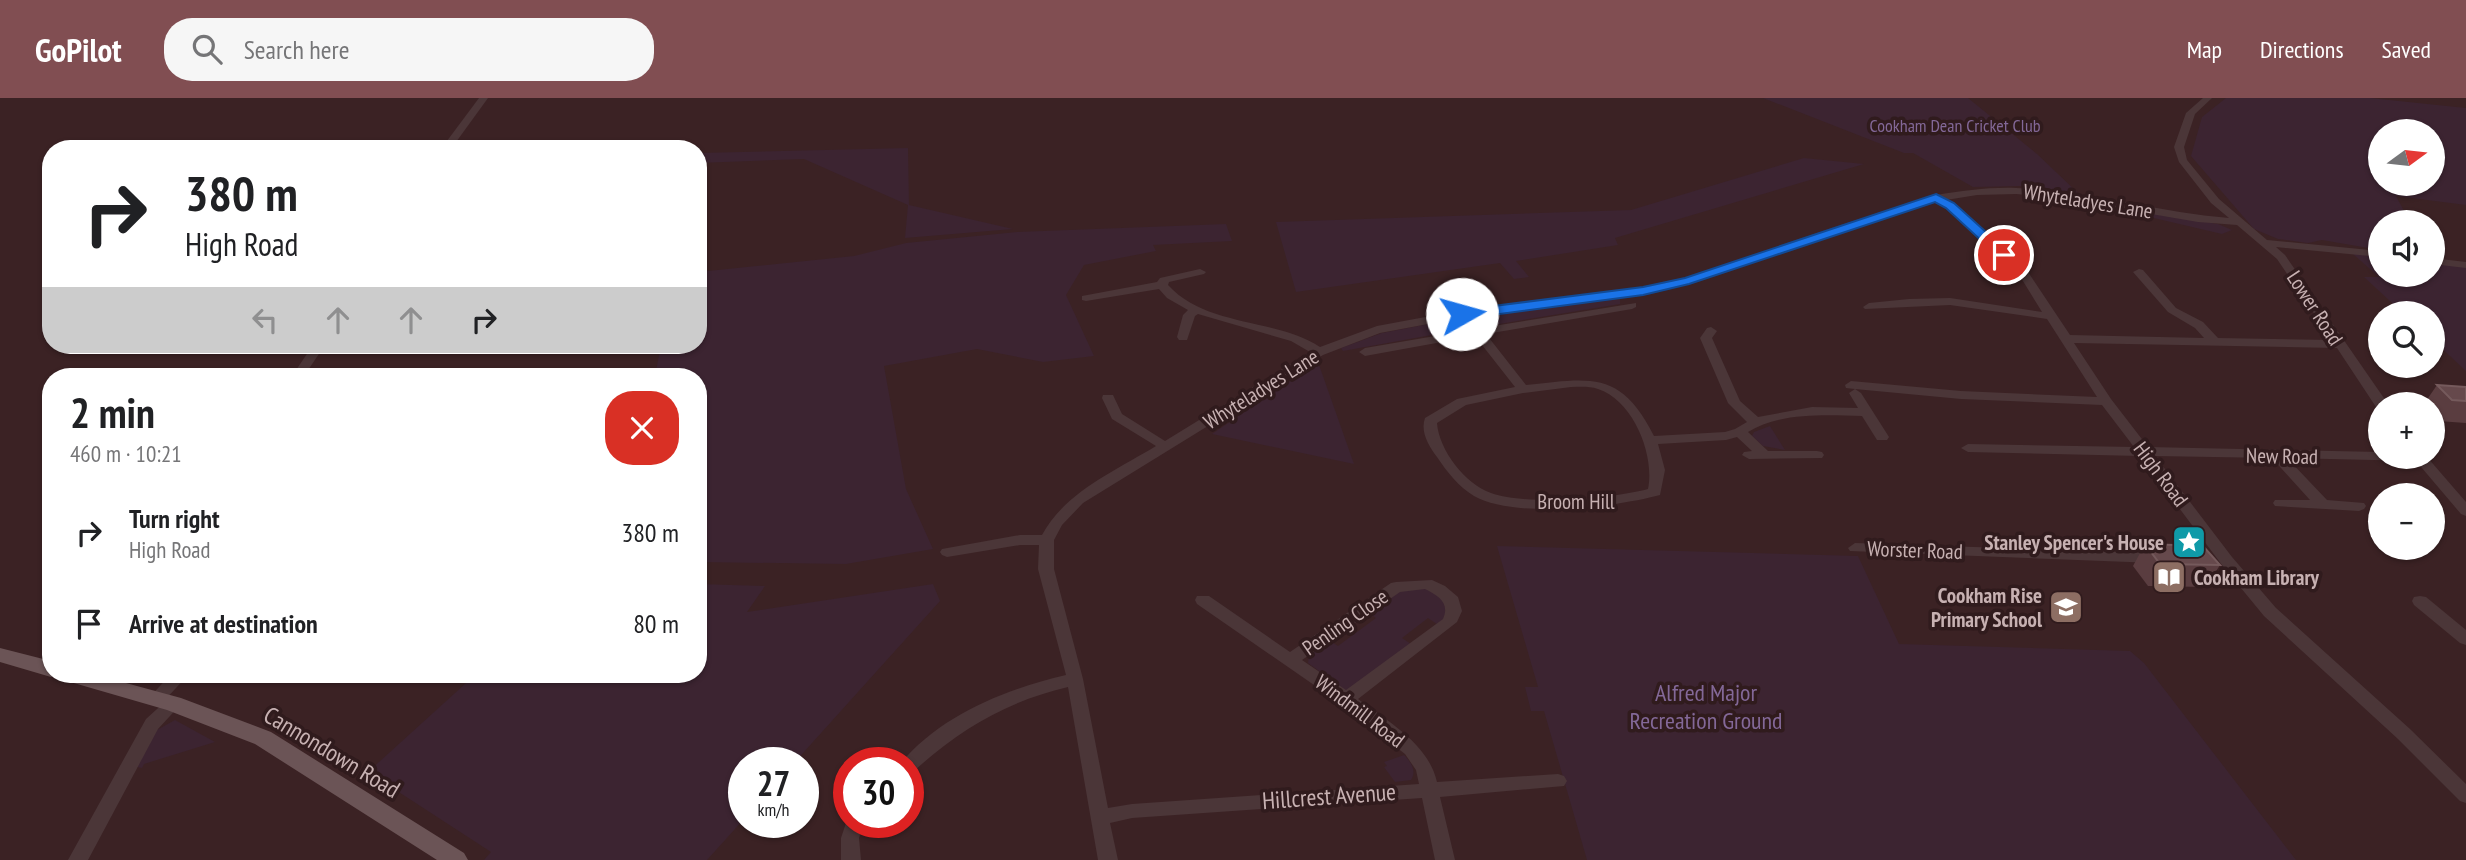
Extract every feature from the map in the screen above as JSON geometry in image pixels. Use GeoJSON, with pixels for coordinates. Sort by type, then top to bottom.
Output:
{"type":"FeatureCollection","features":[{"type":"Feature","properties":{"kind":"main road"},"geometry":{"type":"LineString","coordinates":[[0,655],[42,667]]}},
{"type":"Feature","properties":{"kind":"main road","name":"Cannondown Road"},"geometry":{"type":"LineString","coordinates":[[100,683],[165,701],[263,738],[456,860]]}},
{"type":"Feature","properties":{"kind":"street"},"geometry":{"type":"LineString","coordinates":[[453,140],[484,98]]}},
{"type":"Feature","properties":{"kind":"street","name":"Lower Road"},"geometry":{"type":"LineString","coordinates":[[2199,100],[2191,113],[2179,147],[2182,160],[2215,201],[2281,257],[2322,313],[2339,344],[2373,392]]}},
{"type":"Feature","properties":{"kind":"street","name":"Whyteladyes Lane"},"geometry":{"type":"LineString","coordinates":[[1047,540],[1056,523],[1078,500],[1319,352],[1377,330],[1462,314],[1633,293],[1689,281],[1936,198],[2002,189],[2040,191],[2181,216],[2237,222]]}},
{"type":"Feature","properties":{"kind":"street","name":"High Road"},"geometry":{"type":"LineString","coordinates":[[1936,198],[1950,206],[2022,271],[2106,401],[2227,561],[2279,622],[2404,734],[2466,796]]}},
{"type":"Feature","properties":{"kind":"street"},"geometry":{"type":"LineString","coordinates":[[2265,243],[2368,253]]}},
{"type":"Feature","properties":{"kind":"street"},"geometry":{"type":"LineString","coordinates":[[2445,263],[2466,265]]}},
{"type":"Feature","properties":{"kind":"street"},"geometry":{"type":"LineString","coordinates":[[1162,285],[1164,280],[1178,275],[1200,272]]}},
{"type":"Feature","properties":{"kind":"street"},"geometry":{"type":"LineString","coordinates":[[2139,272],[2172,310],[2199,325],[2216,343]]}},
{"type":"Feature","properties":{"kind":"street"},"geometry":{"type":"LineString","coordinates":[[1086,298],[1162,285]]}},
{"type":"Feature","properties":{"kind":"street"},"geometry":{"type":"LineString","coordinates":[[1162,285],[1167,294],[1196,309],[1298,339],[1319,352]]}},
{"type":"Feature","properties":{"kind":"street"},"geometry":{"type":"LineString","coordinates":[[1869,307],[1904,302],[1976,304],[2018,314],[2052,316]]}},
{"type":"Feature","properties":{"kind":"street"},"geometry":{"type":"LineString","coordinates":[[1366,352],[1632,305]]}},
{"type":"Feature","properties":{"kind":"street"},"geometry":{"type":"LineString","coordinates":[[1183,337],[1189,314],[1196,309]]}},
{"type":"Feature","properties":{"kind":"street"},"geometry":{"type":"LineString","coordinates":[[1462,314],[1523,388]]}},
{"type":"Feature","properties":{"kind":"street"},"geometry":{"type":"LineString","coordinates":[[1711,331],[1706,338],[1734,404],[1755,422]]}},
{"type":"Feature","properties":{"kind":"street"},"geometry":{"type":"LineString","coordinates":[[2064,339],[2339,344]]}},
{"type":"Feature","properties":{"kind":"street","name":"Broom Hill"},"geometry":{"type":"LineString","coordinates":[[1600,385],[1619,395],[1648,440],[1658,468],[1655,492],[1635,499],[1607,503],[1502,500],[1483,495],[1468,485],[1432,440],[1430,421],[1462,402],[1523,388],[1600,385]]}},
{"type":"Feature","properties":{"kind":"street"},"geometry":{"type":"LineString","coordinates":[[1882,437],[1853,389],[2106,401]]}},
{"type":"Feature","properties":{"kind":"street"},"geometry":{"type":"LineString","coordinates":[[1108,398],[1117,416],[1166,447]]}},
{"type":"Feature","properties":{"kind":"street"},"geometry":{"type":"LineString","coordinates":[[1648,440],[1726,436],[1740,432],[1755,422],[1812,411],[1866,412]]}},
{"type":"Feature","properties":{"kind":"street"},"geometry":{"type":"LineString","coordinates":[[1740,432],[1765,455]]}},
{"type":"Feature","properties":{"kind":"street","name":"New Road"},"geometry":{"type":"LineString","coordinates":[[1968,447],[2368,457]]}},
{"type":"Feature","properties":{"kind":"street"},"geometry":{"type":"LineString","coordinates":[[1749,455],[1817,455]]}},
{"type":"Feature","properties":{"kind":"street"},"geometry":{"type":"LineString","coordinates":[[2277,456],[2322,504]]}},
{"type":"Feature","properties":{"kind":"street"},"geometry":{"type":"LineString","coordinates":[[2432,469],[2459,497],[2466,511]]}},
{"type":"Feature","properties":{"kind":"street"},"geometry":{"type":"LineString","coordinates":[[2280,503],[2359,506]]}},
{"type":"Feature","properties":{"kind":"street"},"geometry":{"type":"LineString","coordinates":[[947,552],[1020,540],[1047,540],[1046,569],[1075,679],[1108,860]]}},
{"type":"Feature","properties":{"kind":"street","name":"Worster Road"},"geometry":{"type":"LineString","coordinates":[[1855,548],[2174,559]]}},
{"type":"Feature","properties":{"kind":"street"},"geometry":{"type":"LineString","coordinates":[[2200,560],[2227,561]]}},
{"type":"Feature","properties":{"kind":"street","name":"Penling Close"},"geometry":{"type":"LineString","coordinates":[[1291,660],[1396,587],[1427,584],[1440,590],[1452,601],[1454,611],[1449,622],[1346,699]]}},
{"type":"Feature","properties":{"kind":"street","name":"Windmill Road"},"geometry":{"type":"LineString","coordinates":[[1203,600],[1346,699],[1411,750],[1425,768],[1445,860]]}},
{"type":"Feature","properties":{"kind":"street"},"geometry":{"type":"LineString","coordinates":[[2430,606],[2466,639]]}},
{"type":"Feature","properties":{"kind":"street"},"geometry":{"type":"LineString","coordinates":[[924,750],[942,733],[968,717],[1022,693],[1075,679]]}},
{"type":"Feature","properties":{"kind":"street"},"geometry":{"type":"LineString","coordinates":[[78,860],[176,683]]}},
{"type":"Feature","properties":{"kind":"street","name":"Hillcrest Avenue"},"geometry":{"type":"LineString","coordinates":[[1101,817],[1132,811],[1558,781]]}},
{"type":"Feature","properties":{"kind":"street"},"geometry":{"type":"LineString","coordinates":[[850,838],[851,860]]}},
{"type":"Feature","properties":{"kind":"green space","name":"Cookham Dean Cricket Club"},"geometry":{"type":"Polygon","coordinates":[[[1763,98],[1968,98],[2037,154],[2078,193],[2021,186],[1973,187],[1913,153],[1904,153],[1763,98]]]}},
{"type":"Feature","properties":{"kind":"green space"},"geometry":{"type":"Polygon","coordinates":[[[2226,98],[2370,98],[2466,108],[2466,205],[2396,196],[2404,210],[2368,210],[2368,248],[2322,240],[2308,243],[2278,239],[2254,229],[2191,156],[2202,117],[2226,98]]]}},
{"type":"Feature","properties":{"kind":"green space"},"geometry":{"type":"Polygon","coordinates":[[[908,148],[909,205],[1013,229],[905,238],[908,205],[804,159],[707,163],[707,153],[908,148]]]}},
{"type":"Feature","properties":{"kind":"green space"},"geometry":{"type":"Polygon","coordinates":[[[1804,158],[1864,164],[1615,238],[1618,245],[1516,261],[1529,277],[1514,279],[1500,263],[1296,292],[1276,222],[1631,210],[1804,158]]]}},
{"type":"Feature","properties":{"kind":"green space"},"geometry":{"type":"Polygon","coordinates":[[[2094,204],[2218,224],[2232,230],[2222,234],[2094,204]]]}},
{"type":"Feature","properties":{"kind":"green space"},"geometry":{"type":"Polygon","coordinates":[[[1226,224],[1232,241],[1153,245],[1156,251],[1084,265],[1066,295],[1094,356],[1043,362],[977,349],[884,366],[906,489],[933,549],[846,564],[707,562],[707,368],[657,368],[659,354],[707,354],[707,271],[854,256],[906,243],[1017,232],[1226,224]]]}},
{"type":"Feature","properties":{"kind":"green space"},"geometry":{"type":"Polygon","coordinates":[[[2352,253],[2368,255],[2368,267],[2352,253]]]}},
{"type":"Feature","properties":{"kind":"green space"},"geometry":{"type":"Polygon","coordinates":[[[2445,264],[2466,266],[2466,371],[2445,351],[2445,301],[2390,301],[2375,287],[2445,287],[2445,264]]]}},
{"type":"Feature","properties":{"kind":"green space"},"geometry":{"type":"Polygon","coordinates":[[[1620,299],[1620,304],[1493,325],[1479,320],[1483,317],[1620,299]]]}},
{"type":"Feature","properties":{"kind":"green space"},"geometry":{"type":"Polygon","coordinates":[[[1444,321],[1453,322],[1458,327],[1454,331],[1343,351],[1341,348],[1382,333],[1444,321]]]}},
{"type":"Feature","properties":{"kind":"green space"},"geometry":{"type":"Polygon","coordinates":[[[1318,362],[1354,464],[1212,434],[1318,362]]]}},
{"type":"Feature","properties":{"kind":"green space"},"geometry":{"type":"Polygon","coordinates":[[[1770,426],[1785,450],[1763,446],[1752,436],[1754,432],[1770,426]]]}},
{"type":"Feature","properties":{"kind":"green space","name":"Alfred Major Recreation Ground"},"geometry":{"type":"Polygon","coordinates":[[[1497,546],[1858,556],[1899,644],[2130,651],[2144,663],[2296,860],[1587,860],[1544,711],[1531,711],[1525,687],[1538,687],[1497,546]]]}},
{"type":"Feature","properties":{"kind":"green space"},"geometry":{"type":"Polygon","coordinates":[[[707,584],[765,586],[747,612],[933,584],[940,601],[808,747],[728,747],[728,837],[707,860],[484,860],[491,852],[368,772],[466,683],[707,683],[707,584]]]}},
{"type":"Feature","properties":{"kind":"green space"},"geometry":{"type":"Polygon","coordinates":[[[1423,585],[1445,600],[1445,618],[1437,624],[1428,618],[1402,638],[1411,644],[1355,689],[1345,690],[1308,663],[1309,656],[1330,641],[1338,646],[1376,618],[1368,612],[1400,588],[1423,585]]]}},
{"type":"Feature","properties":{"kind":"green space"},"geometry":{"type":"Polygon","coordinates":[[[175,720],[215,742],[144,764],[142,768],[137,767],[157,730],[175,720]]]}},
{"type":"Feature","properties":{"kind":"green space"},"geometry":{"type":"Polygon","coordinates":[[[1404,755],[1412,767],[1413,777],[1411,780],[1395,782],[1384,767],[1387,766],[1384,762],[1404,755]]]}},
{"type":"Feature","properties":{"kind":"building"},"geometry":{"type":"Polygon","coordinates":[[[2437,385],[2466,387],[2466,401],[2452,400],[2437,385]]]}},
{"type":"Feature","properties":{"kind":"building"},"geometry":{"type":"Polygon","coordinates":[[[2145,544],[2203,546],[2220,565],[2160,564],[2145,544]]]}},
{"type":"Feature","properties":{"kind":"place","name":"Stanley Spencer's House"},"geometry":{"type":"Point","coordinates":[2189,542]}},
{"type":"Feature","properties":{"kind":"place","name":"Cookham Library"},"geometry":{"type":"Point","coordinates":[2169,577]}},
{"type":"Feature","properties":{"kind":"place","name":"Cookham Rise Primary School"},"geometry":{"type":"Point","coordinates":[2066,607]}},
{"type":"Feature","properties":{"kind":"route"},"geometry":{"type":"LineString","coordinates":[[1462,314],[1643,291],[1689,281],[1936,198],[1950,206],[2004,255]]}}]}
